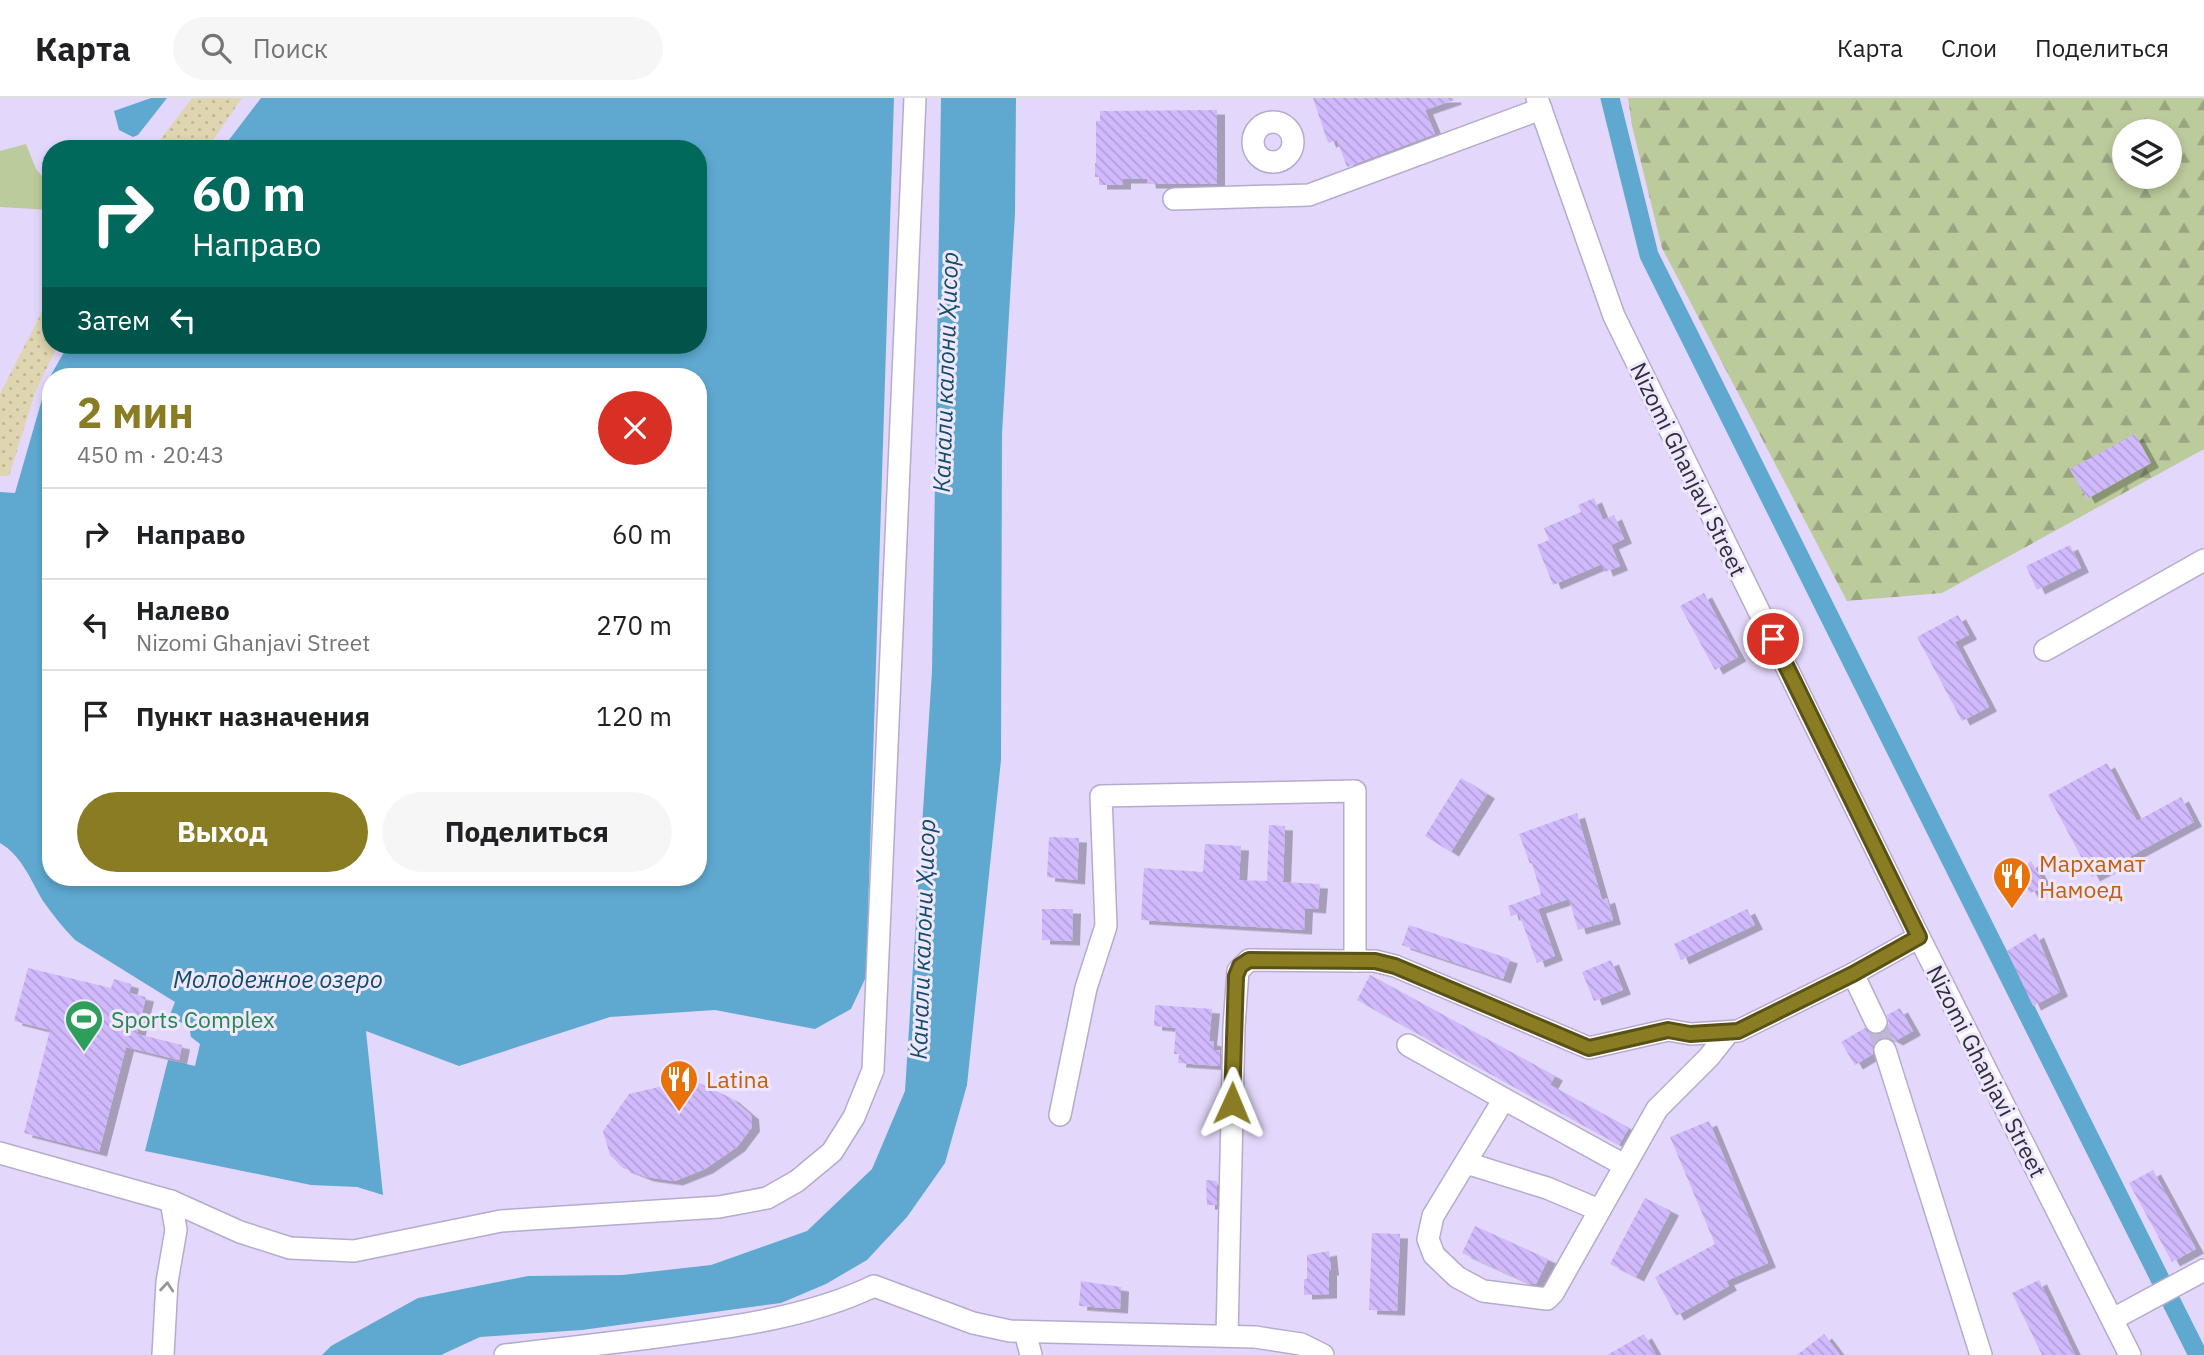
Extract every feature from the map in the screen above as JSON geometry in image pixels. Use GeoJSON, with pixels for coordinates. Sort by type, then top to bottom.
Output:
{"type":"FeatureCollection","features":[{"type":"Feature","properties":{"kind":"street"},"geometry":{"type":"LineString","coordinates":[[0,1153],[171,1201],[240,1232],[290,1248],[354,1251],[501,1221],[719,1207],[767,1198],[797,1181],[832,1152],[854,1117],[873,1070],[915,98]]}},
{"type":"Feature","properties":{"kind":"street"},"geometry":{"type":"LineString","coordinates":[[1174,198],[1310,195],[1539,104]]}},
{"type":"Feature","properties":{"kind":"street","name":"Nizomi Ghanjavi Street"},"geometry":{"type":"LineString","coordinates":[[1539,104],[1614,316],[1919,937],[2130,1355]]}},
{"type":"Feature","properties":{"kind":"street"},"geometry":{"type":"LineString","coordinates":[[1283,159],[1289,196]]}},
{"type":"Feature","properties":{"kind":"street"},"geometry":{"type":"LineString","coordinates":[[2045,650],[2204,560]]}},
{"type":"Feature","properties":{"kind":"street"},"geometry":{"type":"LineString","coordinates":[[1060,1115],[1082,1008],[1106,926],[1101,796],[1355,791],[1355,961]]}},
{"type":"Feature","properties":{"kind":"street"},"geometry":{"type":"LineString","coordinates":[[1227,1336],[1236,976],[1240,966],[1249,960],[1375,961],[1395,966],[1589,1048],[1668,1030],[1690,1034],[1728,1033],[1750,1027],[1919,937]]}},
{"type":"Feature","properties":{"kind":"street"},"geometry":{"type":"LineString","coordinates":[[1853,974],[1876,1022]]}},
{"type":"Feature","properties":{"kind":"street"},"geometry":{"type":"LineString","coordinates":[[1504,1099],[1433,1216],[1429,1239],[1434,1255],[1457,1278],[1483,1291],[1547,1299],[1553,1293],[1644,1128],[1657,1109],[1702,1065],[1728,1033]]}},
{"type":"Feature","properties":{"kind":"street"},"geometry":{"type":"LineString","coordinates":[[1408,1045],[1623,1165]]}},
{"type":"Feature","properties":{"kind":"street"},"geometry":{"type":"LineString","coordinates":[[1885,1050],[1981,1355]]}},
{"type":"Feature","properties":{"kind":"street"},"geometry":{"type":"LineString","coordinates":[[1466,1163],[1547,1188],[1599,1210]]}},
{"type":"Feature","properties":{"kind":"street"},"geometry":{"type":"LineString","coordinates":[[163,1355],[167,1282],[176,1230],[171,1201]]}},
{"type":"Feature","properties":{"kind":"street"},"geometry":{"type":"LineString","coordinates":[[2113,1319],[2204,1270]]}},
{"type":"Feature","properties":{"kind":"street"},"geometry":{"type":"LineString","coordinates":[[505,1355],[710,1330],[791,1314],[848,1298],[874,1286],[990,1328],[1025,1332],[1227,1336],[1301,1344],[1324,1355]]}},
{"type":"Feature","properties":{"kind":"street"},"geometry":{"type":"LineString","coordinates":[[1025,1332],[1031,1355]]}},
{"type":"Feature","properties":{"kind":"green space"},"geometry":{"type":"Polygon","coordinates":[[[1628,98],[2204,98],[2204,449],[1942,593],[1847,601],[1662,248],[1632,126],[1628,98]]]}},
{"type":"Feature","properties":{"kind":"green space"},"geometry":{"type":"Polygon","coordinates":[[[26,144],[36,169],[42,176],[42,209],[0,207],[0,151],[26,144]]]}},
{"type":"Feature","properties":{"kind":"sand"},"geometry":{"type":"Polygon","coordinates":[[[192,98],[242,98],[213,140],[160,140],[192,98]]]}},
{"type":"Feature","properties":{"kind":"sand"},"geometry":{"type":"Polygon","coordinates":[[[42,312],[42,354],[54,354],[47,368],[42,368],[42,378],[9,476],[0,476],[0,394],[42,312]]]}},
{"type":"Feature","properties":{"kind":"water"},"geometry":{"type":"Polygon","coordinates":[[[151,98],[167,98],[138,135],[133,137],[119,130],[114,111],[151,98]]]}},
{"type":"Feature","properties":{"kind":"water","name":"Молодежное озеро"},"geometry":{"type":"Polygon","coordinates":[[[261,98],[894,98],[866,977],[851,1009],[815,1029],[715,1010],[610,1017],[459,1066],[366,1031],[383,1195],[357,1187],[311,1185],[145,1151],[168,1060],[195,1066],[200,1044],[191,1037],[189,1026],[169,1017],[175,1002],[75,940],[43,901],[20,861],[0,843],[0,492],[15,493],[42,399],[42,886],[707,886],[707,368],[55,368],[63,354],[707,354],[707,140],[229,140],[261,98]]]}},
{"type":"Feature","properties":{"kind":"water","name":"Канали калони Ҳисор"},"geometry":{"type":"Polygon","coordinates":[[[941,98],[1016,98],[1015,213],[1002,434],[1001,760],[967,1085],[945,1163],[907,1217],[867,1260],[826,1284],[781,1303],[582,1330],[480,1337],[441,1355],[322,1355],[331,1346],[418,1298],[528,1276],[622,1275],[711,1265],[807,1231],[872,1169],[905,1091],[932,671],[941,98]]]}},
{"type":"Feature","properties":{"kind":"building"},"geometry":{"type":"Polygon","coordinates":[[[1313,98],[1454,100],[1425,110],[1435,134],[1347,167],[1337,140],[1328,143],[1313,98]]]}},
{"type":"Feature","properties":{"kind":"building"},"geometry":{"type":"Polygon","coordinates":[[[1217,110],[1217,184],[1148,184],[1147,179],[1123,179],[1123,185],[1099,185],[1099,177],[1095,177],[1095,163],[1096,121],[1100,121],[1100,111],[1217,110]]]}},
{"type":"Feature","properties":{"kind":"building"},"geometry":{"type":"Polygon","coordinates":[[[2135,434],[2151,463],[2087,499],[2070,469],[2135,434]]]}},
{"type":"Feature","properties":{"kind":"building"},"geometry":{"type":"Polygon","coordinates":[[[1594,498],[1603,520],[1614,515],[1624,539],[1611,545],[1620,566],[1605,572],[1602,564],[1553,585],[1537,545],[1549,540],[1544,528],[1581,512],[1578,505],[1594,498]]]}},
{"type":"Feature","properties":{"kind":"building"},"geometry":{"type":"Polygon","coordinates":[[[2070,545],[2081,568],[2037,590],[2026,566],[2070,545]]]}},
{"type":"Feature","properties":{"kind":"building"},"geometry":{"type":"Polygon","coordinates":[[[1704,593],[1738,657],[1715,670],[1680,606],[1704,593]]]}},
{"type":"Feature","properties":{"kind":"building"},"geometry":{"type":"Polygon","coordinates":[[[1958,615],[1969,635],[1955,642],[1989,707],[1962,721],[1917,637],[1958,615]]]}},
{"type":"Feature","properties":{"kind":"building"},"geometry":{"type":"Polygon","coordinates":[[[2107,763],[2137,821],[2181,797],[2194,822],[2092,877],[2048,795],[2107,763]]]}},
{"type":"Feature","properties":{"kind":"building"},"geometry":{"type":"Polygon","coordinates":[[[1461,778],[1487,794],[1451,852],[1425,836],[1461,778]]]}},
{"type":"Feature","properties":{"kind":"building"},"geometry":{"type":"Polygon","coordinates":[[[1577,813],[1602,900],[1607,898],[1613,920],[1578,930],[1569,899],[1538,909],[1555,956],[1537,963],[1519,914],[1511,916],[1508,906],[1541,894],[1532,863],[1530,864],[1519,834],[1577,813]]]}},
{"type":"Feature","properties":{"kind":"building"},"geometry":{"type":"Polygon","coordinates":[[[1269,825],[1285,826],[1283,882],[1320,884],[1318,909],[1305,908],[1304,930],[1141,920],[1144,868],[1203,872],[1205,844],[1241,846],[1239,880],[1267,881],[1269,825]]]}},
{"type":"Feature","properties":{"kind":"building"},"geometry":{"type":"Polygon","coordinates":[[[1049,837],[1079,838],[1077,880],[1047,877],[1049,837]]]}},
{"type":"Feature","properties":{"kind":"building"},"geometry":{"type":"Polygon","coordinates":[[[2031,861],[2046,887],[2030,893],[2018,872],[2031,861]]]}},
{"type":"Feature","properties":{"kind":"building"},"geometry":{"type":"Polygon","coordinates":[[[1042,909],[1073,909],[1072,941],[1042,940],[1042,909]]]}},
{"type":"Feature","properties":{"kind":"building"},"geometry":{"type":"Polygon","coordinates":[[[1747,909],[1755,925],[1681,960],[1674,944],[1747,909]]]}},
{"type":"Feature","properties":{"kind":"building"},"geometry":{"type":"Polygon","coordinates":[[[1409,925],[1510,959],[1503,979],[1402,945],[1409,925]]]}},
{"type":"Feature","properties":{"kind":"building"},"geometry":{"type":"Polygon","coordinates":[[[2036,933],[2060,992],[2033,1006],[2007,951],[2036,933]]]}},
{"type":"Feature","properties":{"kind":"building"},"geometry":{"type":"Polygon","coordinates":[[[1611,960],[1623,990],[1594,1001],[1582,972],[1611,960]]]}},
{"type":"Feature","properties":{"kind":"building","name":"Sports Complex"},"geometry":{"type":"Polygon","coordinates":[[[28,968],[111,988],[114,979],[131,984],[129,993],[146,997],[137,1034],[182,1045],[179,1060],[126,1047],[99,1152],[24,1133],[50,1030],[14,1021],[28,968]]]}},
{"type":"Feature","properties":{"kind":"building"},"geometry":{"type":"Polygon","coordinates":[[[1370,975],[1555,1076],[1550,1085],[1629,1128],[1619,1145],[1357,1000],[1370,975]]]}},
{"type":"Feature","properties":{"kind":"building"},"geometry":{"type":"Polygon","coordinates":[[[1155,1005],[1212,1009],[1209,1041],[1214,1042],[1213,1050],[1220,1050],[1220,1066],[1178,1063],[1179,1054],[1174,1054],[1176,1028],[1154,1026],[1155,1005]]]}},
{"type":"Feature","properties":{"kind":"building"},"geometry":{"type":"Polygon","coordinates":[[[1900,1008],[1913,1031],[1895,1041],[1888,1037],[1880,1038],[1872,1047],[1873,1054],[1855,1065],[1841,1042],[1865,1028],[1874,1035],[1882,1033],[1889,1024],[1887,1015],[1900,1008]]]}},
{"type":"Feature","properties":{"kind":"building"},"geometry":{"type":"Polygon","coordinates":[[[699,1083],[731,1098],[751,1115],[752,1127],[737,1147],[705,1169],[675,1181],[646,1177],[623,1168],[610,1155],[603,1131],[629,1094],[672,1084],[699,1083]]]}},
{"type":"Feature","properties":{"kind":"building"},"geometry":{"type":"Polygon","coordinates":[[[1709,1121],[1768,1263],[1726,1281],[1729,1286],[1676,1316],[1655,1277],[1715,1244],[1670,1137],[1709,1121]]]}},
{"type":"Feature","properties":{"kind":"building"},"geometry":{"type":"Polygon","coordinates":[[[2153,1170],[2196,1249],[2172,1262],[2129,1183],[2153,1170]]]}},
{"type":"Feature","properties":{"kind":"building"},"geometry":{"type":"Polygon","coordinates":[[[1206,1180],[1217,1181],[1217,1205],[1207,1205],[1206,1180]]]}},
{"type":"Feature","properties":{"kind":"building"},"geometry":{"type":"Polygon","coordinates":[[[1645,1198],[1671,1211],[1636,1277],[1610,1264],[1645,1198]]]}},
{"type":"Feature","properties":{"kind":"building"},"geometry":{"type":"Polygon","coordinates":[[[1475,1226],[1548,1259],[1536,1284],[1528,1283],[1462,1253],[1475,1226]]]}},
{"type":"Feature","properties":{"kind":"building"},"geometry":{"type":"Polygon","coordinates":[[[1372,1233],[1400,1234],[1397,1311],[1369,1310],[1372,1233]]]}},
{"type":"Feature","properties":{"kind":"building"},"geometry":{"type":"Polygon","coordinates":[[[1329,1251],[1329,1294],[1304,1295],[1307,1255],[1329,1251]]]}},
{"type":"Feature","properties":{"kind":"building"},"geometry":{"type":"Polygon","coordinates":[[[2039,1280],[2075,1355],[2042,1355],[2012,1293],[2039,1280]]]}},
{"type":"Feature","properties":{"kind":"building"},"geometry":{"type":"Polygon","coordinates":[[[1081,1281],[1121,1287],[1120,1309],[1079,1306],[1081,1281]]]}},
{"type":"Feature","properties":{"kind":"building"},"geometry":{"type":"Polygon","coordinates":[[[1644,1334],[1656,1355],[1607,1355],[1644,1334]]]}},
{"type":"Feature","properties":{"kind":"building"},"geometry":{"type":"Polygon","coordinates":[[[1824,1334],[1840,1355],[1797,1355],[1824,1334]]]}},
{"type":"Feature","properties":{"kind":"waterway"},"geometry":{"type":"LineString","coordinates":[[1610,98],[1649,255],[2198,1355]]}},
{"type":"Feature","properties":{"kind":"tunnel"},"geometry":{"type":"LineString","coordinates":[[1876,1022],[1885,1050]]}},
{"type":"Feature","properties":{"kind":"place","name":"Мархамат Намоед"},"geometry":{"type":"Point","coordinates":[2012,910]}},
{"type":"Feature","properties":{"kind":"place","name":"Sports Complex"},"geometry":{"type":"Point","coordinates":[84,1053]}},
{"type":"Feature","properties":{"kind":"place","name":"Latina"},"geometry":{"type":"Point","coordinates":[679,1113]}},
{"type":"Feature","properties":{"kind":"route"},"geometry":{"type":"LineString","coordinates":[[1232,1103],[1236,976],[1240,966],[1249,960],[1375,961],[1395,966],[1589,1048],[1668,1030],[1690,1034],[1728,1033],[1750,1027],[1919,937],[1773,639]]}}]}
